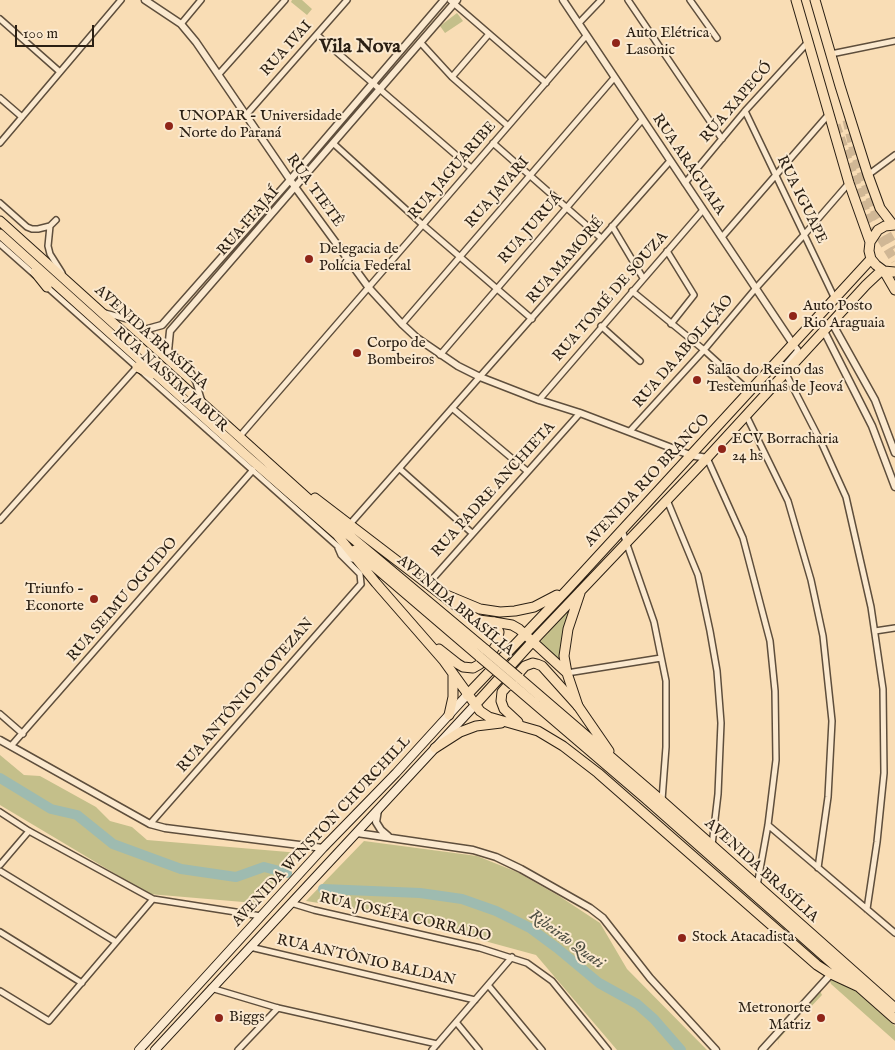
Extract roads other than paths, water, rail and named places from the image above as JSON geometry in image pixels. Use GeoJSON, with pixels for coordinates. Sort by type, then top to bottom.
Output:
{"type":"FeatureCollection","features":[{"type":"Feature","properties":{"kind":"main road"},"geometry":{"type":"LineString","coordinates":[[796,0],[849,182],[870,242],[869,251],[871,259],[883,271],[895,290]]}},
{"type":"Feature","properties":{"kind":"main road"},"geometry":{"type":"LineString","coordinates":[[816,0],[868,175],[880,208],[894,225]]}},
{"type":"Feature","properties":{"kind":"main road","name":"AVENIDA BRASÍLIA"},"geometry":{"type":"LineString","coordinates":[[2,222],[483,654]]}},
{"type":"Feature","properties":{"kind":"main road"},"geometry":{"type":"LineString","coordinates":[[870,242],[878,230],[885,226],[894,225]]}},
{"type":"Feature","properties":{"kind":"main road","name":"AVENIDA BRASÍLIA"},"geometry":{"type":"LineString","coordinates":[[0,234],[338,536],[662,801],[895,1008]]}},
{"type":"Feature","properties":{"kind":"main road"},"geometry":{"type":"LineString","coordinates":[[20,253],[48,287]]}},
{"type":"Feature","properties":{"kind":"main road","name":"AVENIDA RIO BRANCO"},"geometry":{"type":"LineString","coordinates":[[524,633],[566,591],[871,259]]}},
{"type":"Feature","properties":{"kind":"main road"},"geometry":{"type":"LineString","coordinates":[[883,271],[895,272]]}},
{"type":"Feature","properties":{"kind":"main road","name":"AVENIDA RIO BRANCO"},"geometry":{"type":"LineString","coordinates":[[533,641],[707,458],[866,284],[883,271]]}},
{"type":"Feature","properties":{"kind":"main road"},"geometry":{"type":"LineString","coordinates":[[137,367],[164,380]]}},
{"type":"Feature","properties":{"kind":"main road"},"geometry":{"type":"LineString","coordinates":[[273,466],[471,616],[512,625],[524,633],[567,673]]}},
{"type":"Feature","properties":{"kind":"main road"},"geometry":{"type":"LineString","coordinates":[[338,536],[452,672],[480,711],[489,717],[538,731],[563,746],[598,774],[817,965],[859,987]]}},
{"type":"Feature","properties":{"kind":"main road"},"geometry":{"type":"LineString","coordinates":[[430,586],[465,604],[480,609],[500,612],[534,607],[566,591]]}},
{"type":"Feature","properties":{"kind":"main road"},"geometry":{"type":"LineString","coordinates":[[578,706],[567,673],[565,644],[571,618],[581,591]]}},
{"type":"Feature","properties":{"kind":"main road"},"geometry":{"type":"LineString","coordinates":[[418,631],[458,664],[463,667],[472,668],[480,664],[498,644],[499,632],[494,622]]}},
{"type":"Feature","properties":{"kind":"main road","name":"AVENIDA WINSTON CHURCHILL"},"geometry":{"type":"LineString","coordinates":[[139,1050],[323,848],[524,633]]}},
{"type":"Feature","properties":{"kind":"main road","name":"AVENIDA WINSTON CHURCHILL"},"geometry":{"type":"LineString","coordinates":[[155,1050],[533,641]]}},
{"type":"Feature","properties":{"kind":"main road"},"geometry":{"type":"LineString","coordinates":[[525,726],[507,714],[501,697],[505,688],[521,669],[533,663],[542,666],[578,706],[620,766]]}},
{"type":"Feature","properties":{"kind":"main road"},"geometry":{"type":"LineString","coordinates":[[449,715],[453,697],[452,672]]}},
{"type":"Feature","properties":{"kind":"main road","name":"AVENIDA BRASÍLIA"},"geometry":{"type":"LineString","coordinates":[[516,681],[895,1019]]}},
{"type":"Feature","properties":{"kind":"main road"},"geometry":{"type":"LineString","coordinates":[[435,748],[460,732],[476,726],[494,723],[514,724]]}},
{"type":"Feature","properties":{"kind":"main road"},"geometry":{"type":"LineString","coordinates":[[645,798],[677,843]]}},
{"type":"Feature","properties":{"kind":"main road"},"geometry":{"type":"LineString","coordinates":[[209,974],[211,988]]}},
{"type":"Feature","properties":{"kind":"street"},"geometry":{"type":"LineString","coordinates":[[0,144],[121,0]]}},
{"type":"Feature","properties":{"kind":"street","name":"RUA TIETÊ"},"geometry":{"type":"LineString","coordinates":[[145,0],[181,24],[196,42],[290,180],[369,288],[417,338],[480,377],[539,400],[580,412],[690,455],[707,458]]}},
{"type":"Feature","properties":{"kind":"street"},"geometry":{"type":"LineString","coordinates":[[181,24],[202,0]]}},
{"type":"Feature","properties":{"kind":"street"},"geometry":{"type":"LineString","coordinates":[[219,74],[284,0]]}},
{"type":"Feature","properties":{"kind":"street","name":"RUA IVAI"},"geometry":{"type":"LineString","coordinates":[[246,115],[347,0]]}},
{"type":"Feature","properties":{"kind":"street","name":"RUA ITAJAÍ"},"geometry":{"type":"LineString","coordinates":[[144,330],[162,324],[290,180],[444,0]]}},
{"type":"Feature","properties":{"kind":"street","name":"RUA ARAGUAIA"},"geometry":{"type":"LineString","coordinates":[[563,0],[793,344]]}},
{"type":"Feature","properties":{"kind":"street"},"geometry":{"type":"LineString","coordinates":[[579,23],[601,0]]}},
{"type":"Feature","properties":{"kind":"street"},"geometry":{"type":"LineString","coordinates":[[628,0],[722,139]]}},
{"type":"Feature","properties":{"kind":"street"},"geometry":{"type":"LineString","coordinates":[[690,0],[717,38]]}},
{"type":"Feature","properties":{"kind":"street"},"geometry":{"type":"LineString","coordinates":[[454,1],[546,83]]}},
{"type":"Feature","properties":{"kind":"street","name":"RUA ITAJAÍ"},"geometry":{"type":"LineString","coordinates":[[170,331],[334,144],[454,1]]}},
{"type":"Feature","properties":{"kind":"street"},"geometry":{"type":"LineString","coordinates":[[0,19],[60,72]]}},
{"type":"Feature","properties":{"kind":"street"},"geometry":{"type":"LineString","coordinates":[[452,77],[489,34]]}},
{"type":"Feature","properties":{"kind":"street"},"geometry":{"type":"LineString","coordinates":[[317,35],[471,168]]}},
{"type":"Feature","properties":{"kind":"street","name":"RUA JAGUARIBE"},"geometry":{"type":"LineString","coordinates":[[240,436],[586,36]]}},
{"type":"Feature","properties":{"kind":"street","name":"RUA XAPECÓ"},"geometry":{"type":"LineString","coordinates":[[685,183],[745,111],[809,40]]}},
{"type":"Feature","properties":{"kind":"street"},"geometry":{"type":"LineString","coordinates":[[831,54],[895,40]]}},
{"type":"Feature","properties":{"kind":"street"},"geometry":{"type":"LineString","coordinates":[[420,42],[452,77],[508,126]]}},
{"type":"Feature","properties":{"kind":"street","name":"RUA JAVARI"},"geometry":{"type":"LineString","coordinates":[[402,324],[614,78]]}},
{"type":"Feature","properties":{"kind":"street"},"geometry":{"type":"LineString","coordinates":[[0,98],[22,117]]}},
{"type":"Feature","properties":{"kind":"street","name":"RUA IGUAPE"},"geometry":{"type":"LineString","coordinates":[[745,111],[835,299]]}},
{"type":"Feature","properties":{"kind":"street"},"geometry":{"type":"LineString","coordinates":[[722,237],[829,114]]}},
{"type":"Feature","properties":{"kind":"street","name":"RUA JURUÁ"},"geometry":{"type":"LineString","coordinates":[[440,354],[642,120]]}},
{"type":"Feature","properties":{"kind":"street"},"geometry":{"type":"LineString","coordinates":[[493,143],[601,238]]}},
{"type":"Feature","properties":{"kind":"street"},"geometry":{"type":"LineString","coordinates":[[334,144],[423,225],[532,319]]}},
{"type":"Feature","properties":{"kind":"street"},"geometry":{"type":"LineString","coordinates":[[868,175],[895,156]]}},
{"type":"Feature","properties":{"kind":"street","name":"RUA MAMORÉ"},"geometry":{"type":"LineString","coordinates":[[350,524],[670,161]]}},
{"type":"Feature","properties":{"kind":"street","name":"RUA DA ABOLIÇÃO"},"geometry":{"type":"LineString","coordinates":[[630,431],[704,350],[849,182]]}},
{"type":"Feature","properties":{"kind":"street"},"geometry":{"type":"LineString","coordinates":[[0,203],[27,227],[38,229],[50,226],[56,220]]}},
{"type":"Feature","properties":{"kind":"street","name":"RUA TOMÉ DE SOUZA"},"geometry":{"type":"LineString","coordinates":[[539,400],[703,210]]}},
{"type":"Feature","properties":{"kind":"street"},"geometry":{"type":"LineString","coordinates":[[50,226],[48,240],[50,254],[66,280]]}},
{"type":"Feature","properties":{"kind":"street"},"geometry":{"type":"LineString","coordinates":[[612,226],[644,278]]}},
{"type":"Feature","properties":{"kind":"street","name":"RUA NASSIM JABUR"},"geometry":{"type":"LineString","coordinates":[[0,244],[370,574]]}},
{"type":"Feature","properties":{"kind":"street"},"geometry":{"type":"LineString","coordinates":[[667,251],[694,295],[671,324]]}},
{"type":"Feature","properties":{"kind":"street"},"geometry":{"type":"LineString","coordinates":[[632,290],[704,350],[749,391]]}},
{"type":"Feature","properties":{"kind":"street"},"geometry":{"type":"LineString","coordinates":[[104,313],[127,318],[139,324],[190,372],[196,382],[202,402]]}},
{"type":"Feature","properties":{"kind":"street"},"geometry":{"type":"LineString","coordinates":[[832,323],[875,400],[895,453]]}},
{"type":"Feature","properties":{"kind":"street"},"geometry":{"type":"LineString","coordinates":[[162,324],[170,331],[168,351]]}},
{"type":"Feature","properties":{"kind":"street"},"geometry":{"type":"LineString","coordinates":[[601,326],[640,361]]}},
{"type":"Feature","properties":{"kind":"street"},"geometry":{"type":"LineString","coordinates":[[824,331],[872,426],[895,487]]}},
{"type":"Feature","properties":{"kind":"street"},"geometry":{"type":"LineString","coordinates":[[793,344],[798,350],[787,363],[787,371],[846,497],[871,607],[883,689],[884,773],[877,842],[867,910]]}},
{"type":"Feature","properties":{"kind":"street"},"geometry":{"type":"LineString","coordinates":[[0,520],[137,367]]}},
{"type":"Feature","properties":{"kind":"street"},"geometry":{"type":"LineString","coordinates":[[452,408],[527,472]]}},
{"type":"Feature","properties":{"kind":"street","name":"RUA PADRE ANCHIETA"},"geometry":{"type":"LineString","coordinates":[[430,586],[472,533],[580,412]]}},
{"type":"Feature","properties":{"kind":"street"},"geometry":{"type":"LineString","coordinates":[[746,415],[788,501],[811,580],[824,636],[832,722],[828,797],[818,868]]}},
{"type":"Feature","properties":{"kind":"street"},"geometry":{"type":"LineString","coordinates":[[872,426],[884,422]]}},
{"type":"Feature","properties":{"kind":"street"},"geometry":{"type":"LineString","coordinates":[[707,458],[743,538],[770,641],[775,691],[776,760],[768,825],[757,886]]}},
{"type":"Feature","properties":{"kind":"street"},"geometry":{"type":"LineString","coordinates":[[400,469],[472,533]]}},
{"type":"Feature","properties":{"kind":"street","name":"RUA SEIMU OGUIDO"},"geometry":{"type":"LineString","coordinates":[[12,746],[253,470]]}},
{"type":"Feature","properties":{"kind":"street"},"geometry":{"type":"LineString","coordinates":[[667,500],[698,575],[717,671],[721,723],[718,794],[712,846]]}},
{"type":"Feature","properties":{"kind":"street"},"geometry":{"type":"LineString","coordinates":[[622,530],[654,622],[666,681],[666,747],[662,801]]}},
{"type":"Feature","properties":{"kind":"street"},"geometry":{"type":"LineString","coordinates":[[337,546],[341,555],[360,574],[361,584],[376,583]]}},
{"type":"Feature","properties":{"kind":"street","name":"RUA ANTÔNIO PIOVEZAN"},"geometry":{"type":"LineString","coordinates":[[150,824],[361,584]]}},
{"type":"Feature","properties":{"kind":"street"},"geometry":{"type":"LineString","coordinates":[[875,631],[895,628]]}},
{"type":"Feature","properties":{"kind":"street"},"geometry":{"type":"LineString","coordinates":[[567,673],[661,658]]}},
{"type":"Feature","properties":{"kind":"street"},"geometry":{"type":"LineString","coordinates":[[0,714],[23,734]]}},
{"type":"Feature","properties":{"kind":"street"},"geometry":{"type":"LineString","coordinates":[[0,740],[150,824],[164,828],[323,848]]}},
{"type":"Feature","properties":{"kind":"street"},"geometry":{"type":"LineString","coordinates":[[378,810],[376,822],[381,830],[389,836]]}},
{"type":"Feature","properties":{"kind":"street"},"geometry":{"type":"LineString","coordinates":[[0,812],[29,831],[153,899],[261,916]]}},
{"type":"Feature","properties":{"kind":"street"},"geometry":{"type":"LineString","coordinates":[[768,825],[895,933]]}},
{"type":"Feature","properties":{"kind":"street"},"geometry":{"type":"LineString","coordinates":[[0,865],[29,831]]}},
{"type":"Feature","properties":{"kind":"street"},"geometry":{"type":"LineString","coordinates":[[357,833],[389,836],[474,850],[521,869],[590,908],[603,918],[644,971],[716,1050]]}},
{"type":"Feature","properties":{"kind":"street"},"geometry":{"type":"LineString","coordinates":[[0,871],[116,942]]}},
{"type":"Feature","properties":{"kind":"street"},"geometry":{"type":"LineString","coordinates":[[0,991],[49,1021],[153,899]]}},
{"type":"Feature","properties":{"kind":"street","name":"RUA JOSÉFA CORRADO"},"geometry":{"type":"LineString","coordinates":[[291,903],[480,948],[527,963],[552,981],[608,1050]]}},
{"type":"Feature","properties":{"kind":"street"},"geometry":{"type":"LineString","coordinates":[[0,932],[82,983]]}},
{"type":"Feature","properties":{"kind":"street","name":"RUA ANTÔNIO BALDAN"},"geometry":{"type":"LineString","coordinates":[[250,947],[475,1000]]}},
{"type":"Feature","properties":{"kind":"street"},"geometry":{"type":"LineString","coordinates":[[432,1050],[512,957]]}},
{"type":"Feature","properties":{"kind":"street"},"geometry":{"type":"LineString","coordinates":[[762,1050],[831,974]]}},
{"type":"Feature","properties":{"kind":"street"},"geometry":{"type":"LineString","coordinates":[[488,985],[542,1050]]}},
{"type":"Feature","properties":{"kind":"street"},"geometry":{"type":"LineString","coordinates":[[211,988],[278,1008],[437,1044]]}},
{"type":"Feature","properties":{"kind":"street"},"geometry":{"type":"LineString","coordinates":[[238,1050],[278,1008]]}},
{"type":"Feature","properties":{"kind":"street"},"geometry":{"type":"LineString","coordinates":[[456,1022],[479,1050]]}},
{"type":"Feature","properties":{"kind":"waterway","name":"Ribeirão Quati"},"geometry":{"type":"LineString","coordinates":[[0,778],[51,809],[77,815],[113,844],[181,869],[236,877],[264,867],[287,873]]}},
{"type":"Feature","properties":{"kind":"waterway","name":"Ribeirão Quati"},"geometry":{"type":"LineString","coordinates":[[323,889],[420,893],[462,899],[496,911],[530,928],[599,983],[637,1004],[654,1019],[681,1050]]}},
{"type":"Feature","properties":{"kind":"tunnel"},"geometry":{"type":"LineString","coordinates":[[847,120],[854,152],[876,215],[895,248]]}},
{"type":"Feature","properties":{"kind":"tunnel"},"geometry":{"type":"LineString","coordinates":[[836,125],[868,217],[895,261]]}},
{"type":"Feature","properties":{"kind":"place","name":"Auto Elétrica Lasonic"},"geometry":{"type":"Point","coordinates":[616,43]}},
{"type":"Feature","properties":{"kind":"place","name":"UNOPAR - Universidade Norte do Paraná"},"geometry":{"type":"Point","coordinates":[169,126]}},
{"type":"Feature","properties":{"kind":"place","name":"Delegacia de Polícia Federal"},"geometry":{"type":"Point","coordinates":[309,259]}},
{"type":"Feature","properties":{"kind":"place","name":"Auto Posto Rio Araguaia"},"geometry":{"type":"Point","coordinates":[793,316]}},
{"type":"Feature","properties":{"kind":"place","name":"Corpo de Bombeiros"},"geometry":{"type":"Point","coordinates":[357,353]}},
{"type":"Feature","properties":{"kind":"place","name":"Salão do Reino das Testemunhas de Jeová"},"geometry":{"type":"Point","coordinates":[697,380]}},
{"type":"Feature","properties":{"kind":"place","name":"ECV Borracharia 24 hs"},"geometry":{"type":"Point","coordinates":[722,449]}},
{"type":"Feature","properties":{"kind":"place","name":"Triunfo - Econorte"},"geometry":{"type":"Point","coordinates":[94,599]}},
{"type":"Feature","properties":{"kind":"place","name":"Stock Atacadista"},"geometry":{"type":"Point","coordinates":[682,938]}},
{"type":"Feature","properties":{"kind":"place","name":"Biggs"},"geometry":{"type":"Point","coordinates":[219,1018]}},
{"type":"Feature","properties":{"kind":"place","name":"Metronorte Matriz"},"geometry":{"type":"Point","coordinates":[821,1018]}},
{"type":"Feature","properties":{"kind":"district","name":"Vila Nova"},"geometry":{"type":"Point","coordinates":[360,48]}}]}
